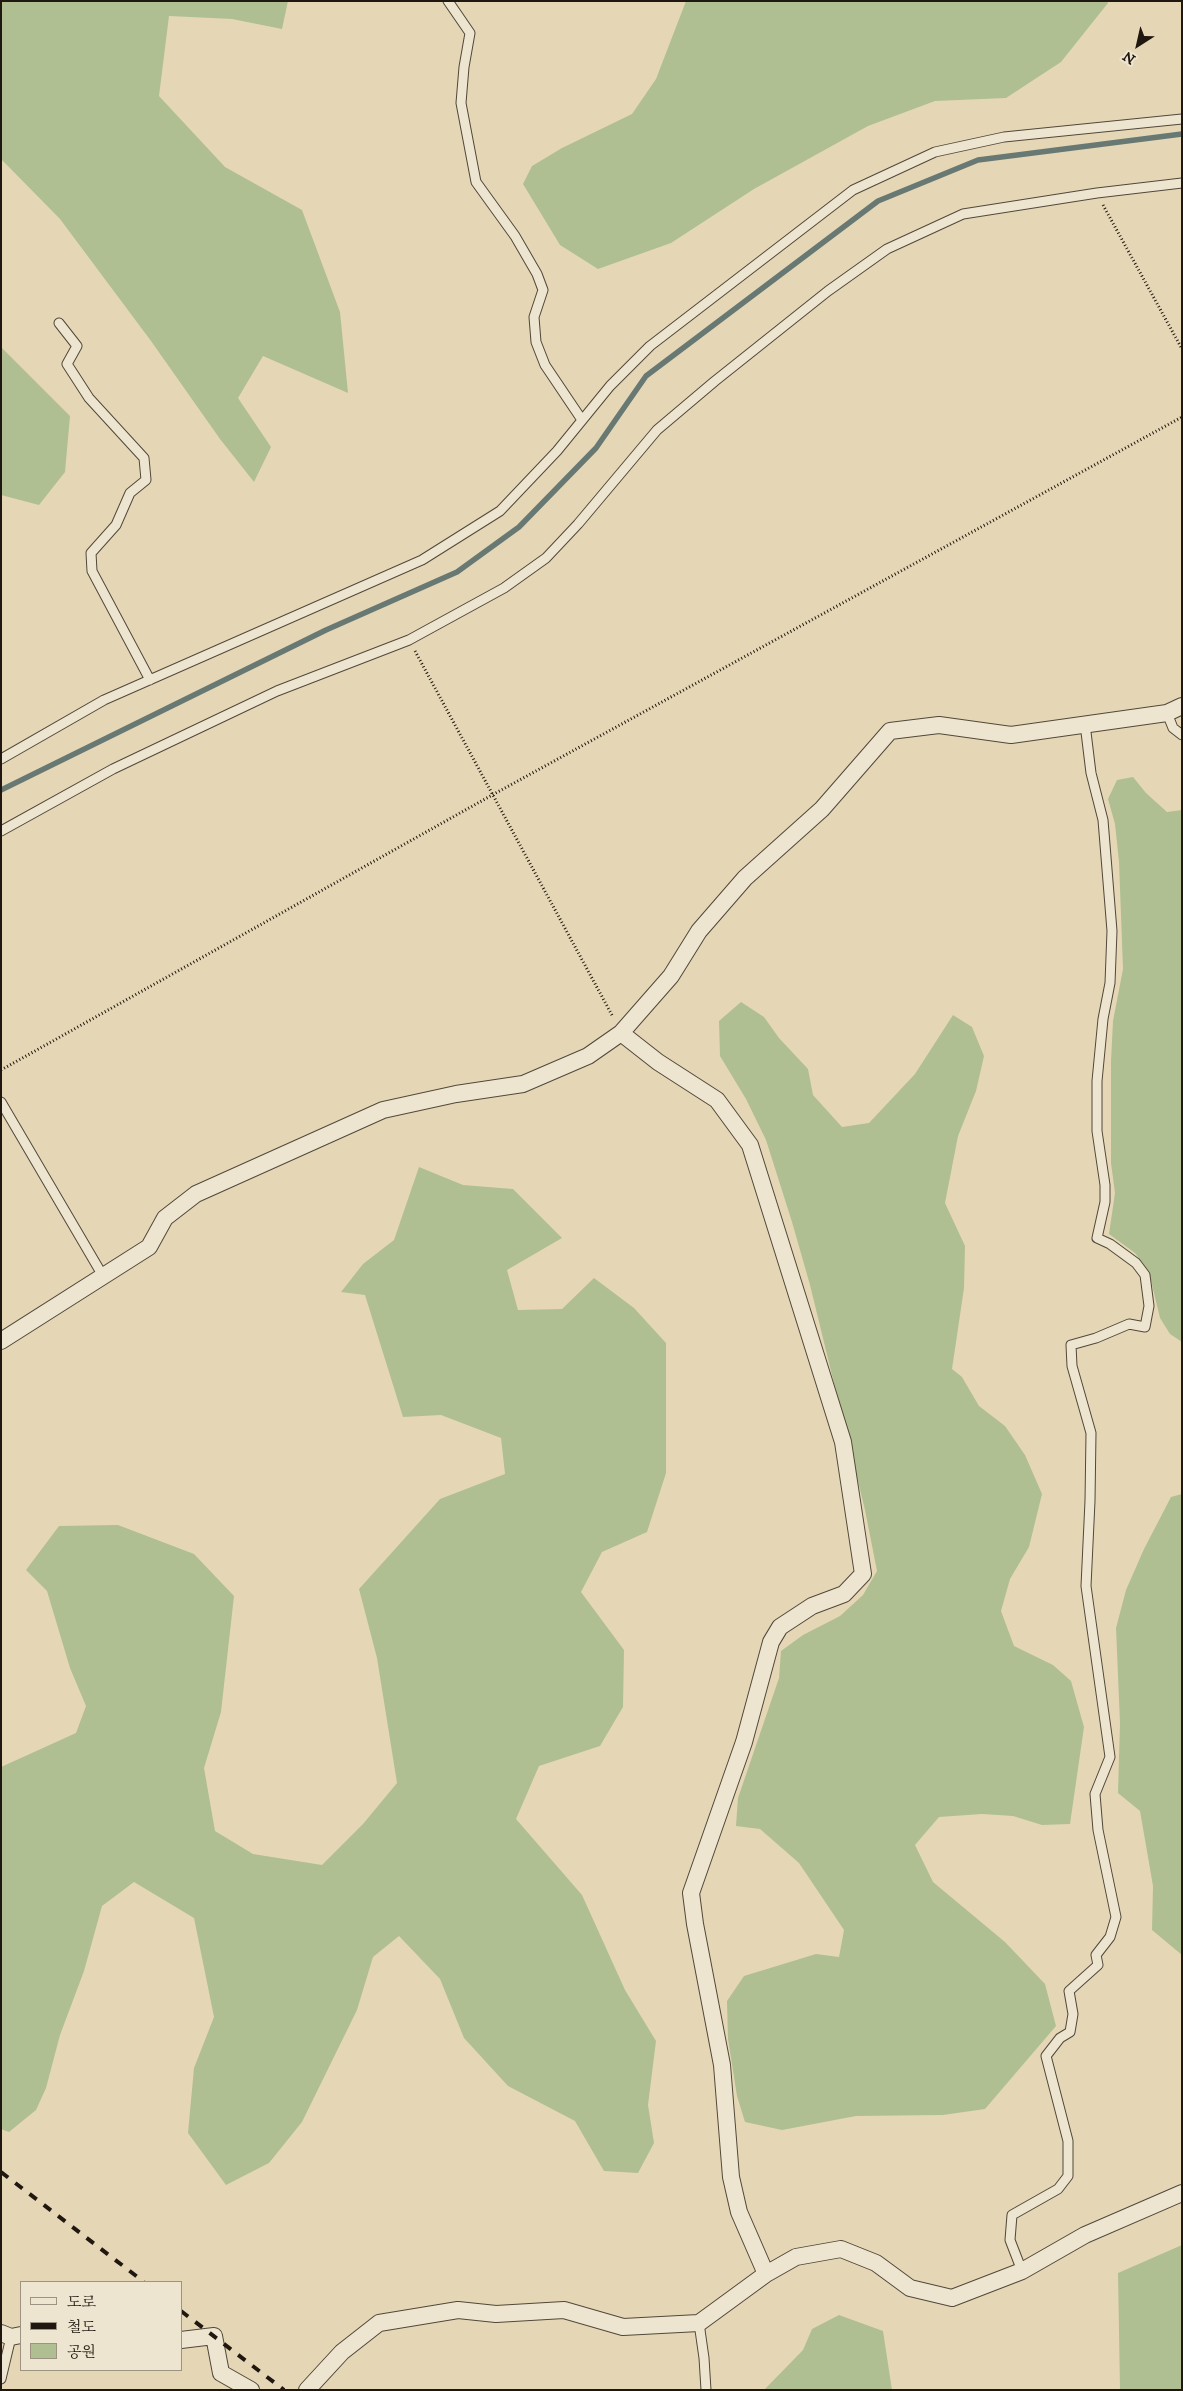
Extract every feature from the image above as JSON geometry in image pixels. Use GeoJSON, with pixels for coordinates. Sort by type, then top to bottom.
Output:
{"type":"FeatureCollection","features":[{"type":"Feature","properties":{"kind":"street"},"geometry":{"type":"LineString","coordinates":[[1,1341],[149,1247],[166,1218],[196,1194],[383,1110],[456,1094],[522,1084],[588,1056],[621,1033],[671,976],[698,931],[745,878],[822,810],[890,731],[939,725],[1011,735],[1174,709]]}},
{"type":"Feature","properties":{"kind":"street"},"geometry":{"type":"LineString","coordinates":[[621,1033],[658,1062],[717,1100],[750,1144],[843,1442],[863,1574],[844,1594],[812,1606],[780,1627],[771,1642],[744,1742],[691,1892],[695,1924],[722,2066],[731,2177],[739,2212],[766,2274]]}},
{"type":"Feature","properties":{"kind":"street"},"geometry":{"type":"LineString","coordinates":[[307,2390],[342,2352],[379,2323],[458,2310],[496,2314],[564,2310],[623,2327],[699,2323],[766,2274],[796,2257],[841,2250],[876,2263],[910,2288],[952,2298],[1022,2271],[1085,2235],[1182,2193]]}},
{"type":"Feature","properties":{"kind":"street"},"geometry":{"type":"LineString","coordinates":[[182,2340],[214,2336],[221,2372],[251,2390]]}},
{"type":"Feature","properties":{"kind":"lane"},"geometry":{"type":"LineString","coordinates":[[448,1],[470,33],[464,67],[461,103],[476,182],[515,236],[537,274],[543,290],[534,317],[536,342],[545,365],[582,420]]}},
{"type":"Feature","properties":{"kind":"lane"},"geometry":{"type":"LineString","coordinates":[[1,759],[104,700],[422,560],[500,511],[557,451],[610,386],[650,346],[853,190],[935,152],[1004,137],[1182,119]]}},
{"type":"Feature","properties":{"kind":"lane"},"geometry":{"type":"LineString","coordinates":[[1,831],[113,769],[277,691],[409,640],[504,588],[546,558],[578,524],[657,430],[828,290],[887,249],[963,214],[1096,193],[1182,183]]}},
{"type":"Feature","properties":{"kind":"lane"},"geometry":{"type":"LineString","coordinates":[[59,322],[77,346],[67,364],[89,398],[144,458],[146,480],[130,493],[116,525],[91,553],[92,571],[150,680]]}},
{"type":"Feature","properties":{"kind":"lane"},"geometry":{"type":"LineString","coordinates":[[1174,709],[1173,728],[1182,735]]}},
{"type":"Feature","properties":{"kind":"lane"},"geometry":{"type":"LineString","coordinates":[[1022,2271],[1010,2240],[1012,2215],[1058,2189],[1068,2176],[1068,2141],[1046,2056],[1060,2038],[1070,2032],[1073,2014],[1069,1991],[1098,1966],[1096,1955],[1110,1936],[1116,1918],[1098,1830],[1095,1794],[1110,1757],[1086,1586],[1091,1433],[1072,1366],[1071,1344],[1096,1338],[1129,1324],[1145,1327],[1149,1306],[1145,1275],[1136,1263],[1097,1238],[1105,1202],[1105,1185],[1097,1131],[1097,1081],[1103,1019],[1110,983],[1112,931],[1103,820],[1091,773],[1085,724]]}},
{"type":"Feature","properties":{"kind":"lane"},"geometry":{"type":"LineString","coordinates":[[1,1102],[103,1276]]}},
{"type":"Feature","properties":{"kind":"lane"},"geometry":{"type":"LineString","coordinates":[[699,2323],[706,2390]]}},
{"type":"Feature","properties":{"kind":"lane"},"geometry":{"type":"LineString","coordinates":[[1,2379],[11,2335]]}},
{"type":"Feature","properties":{"kind":"path"},"geometry":{"type":"LineString","coordinates":[[1096,193],[1182,349]]}},
{"type":"Feature","properties":{"kind":"path"},"geometry":{"type":"LineString","coordinates":[[1,1070],[494,794],[1182,417]]}},
{"type":"Feature","properties":{"kind":"path"},"geometry":{"type":"LineString","coordinates":[[409,640],[494,794],[621,1033]]}},
{"type":"Feature","properties":{"kind":"green space"},"geometry":{"type":"Polygon","coordinates":[[[1,1],[288,1],[282,29],[232,19],[169,16],[159,96],[225,167],[302,210],[340,312],[348,393],[263,356],[238,398],[271,447],[254,482],[220,439],[151,341],[60,219],[1,159],[1,1]]]}},
{"type":"Feature","properties":{"kind":"green space"},"geometry":{"type":"Polygon","coordinates":[[[686,1],[1107,1],[1108,3],[1061,62],[1006,98],[935,101],[868,126],[754,189],[671,243],[598,269],[560,245],[523,184],[532,166],[562,148],[632,114],[656,79],[686,1]]]}},
{"type":"Feature","properties":{"kind":"green space"},"geometry":{"type":"Polygon","coordinates":[[[1,347],[70,416],[65,472],[39,505],[1,495],[1,347]]]}},
{"type":"Feature","properties":{"kind":"green space"},"geometry":{"type":"Polygon","coordinates":[[[1133,777],[1146,793],[1167,812],[1182,810],[1182,1342],[1170,1334],[1160,1318],[1149,1272],[1135,1253],[1109,1234],[1115,1193],[1111,1163],[1113,1021],[1123,969],[1119,862],[1115,824],[1108,799],[1117,780],[1133,777]]]}},
{"type":"Feature","properties":{"kind":"green space"},"geometry":{"type":"Polygon","coordinates":[[[741,1002],[764,1017],[779,1038],[808,1069],[813,1095],[842,1127],[869,1123],[915,1074],[953,1015],[972,1027],[984,1056],[976,1091],[958,1136],[945,1203],[965,1246],[964,1288],[952,1369],[962,1377],[979,1406],[1005,1426],[1025,1455],[1042,1494],[1029,1547],[1010,1579],[1001,1611],[1014,1646],[1053,1665],[1071,1681],[1084,1727],[1070,1824],[1042,1825],[1013,1816],[982,1814],[939,1817],[915,1845],[933,1882],[1005,1942],[1045,1984],[1056,2026],[985,2109],[943,2115],[856,2116],[782,2130],[745,2122],[737,2096],[728,2039],[727,2001],[744,1976],[816,1954],[839,1957],[844,1930],[799,1863],[760,1829],[736,1826],[738,1798],[779,1678],[781,1651],[803,1635],[840,1616],[863,1595],[877,1571],[865,1510],[810,1285],[792,1222],[766,1140],[746,1099],[720,1056],[719,1021],[741,1002]]]}},
{"type":"Feature","properties":{"kind":"green space"},"geometry":{"type":"Polygon","coordinates":[[[419,1167],[463,1185],[513,1189],[562,1238],[507,1270],[518,1310],[562,1309],[594,1278],[634,1308],[666,1343],[666,1473],[647,1532],[602,1552],[581,1592],[624,1650],[623,1707],[600,1746],[539,1766],[516,1819],[582,1895],[625,1990],[656,2041],[648,2105],[654,2143],[638,2173],[604,2171],[575,2121],[508,2086],[464,2038],[440,1979],[399,1936],[373,1957],[357,2010],[302,2122],[269,2163],[226,2185],[188,2133],[194,2068],[214,2017],[194,1918],[134,1882],[102,1906],[84,1971],[60,2035],[46,2088],[36,2110],[9,2132],[1,2129],[1,1767],[76,1733],[86,1706],[70,1668],[47,1591],[26,1570],[59,1526],[118,1525],[194,1554],[234,1596],[221,1712],[204,1768],[215,1831],[253,1854],[322,1865],[363,1824],[397,1783],[377,1658],[359,1589],[440,1499],[505,1474],[501,1438],[441,1415],[403,1417],[365,1295],[341,1292],[363,1264],[394,1240],[419,1167]]]}},
{"type":"Feature","properties":{"kind":"green space"},"geometry":{"type":"Polygon","coordinates":[[[1182,1494],[1182,1955],[1152,1930],[1153,1886],[1140,1811],[1118,1793],[1120,1723],[1116,1628],[1126,1590],[1144,1549],[1171,1497],[1182,1494]]]}},
{"type":"Feature","properties":{"kind":"green space"},"geometry":{"type":"Polygon","coordinates":[[[1182,2245],[1182,2390],[1120,2390],[1118,2273],[1182,2245]]]}},
{"type":"Feature","properties":{"kind":"green space"},"geometry":{"type":"Polygon","coordinates":[[[839,2315],[883,2331],[892,2390],[764,2390],[803,2350],[812,2329],[839,2315]]]}},
{"type":"Feature","properties":{"kind":"waterway"},"geometry":{"type":"LineString","coordinates":[[1,790],[326,630],[457,572],[519,527],[596,448],[646,376],[878,201],[978,160],[1182,134]]}},
{"type":"Feature","properties":{"kind":"railway"},"geometry":{"type":"LineString","coordinates":[[1,2172],[143,2281]]}},
{"type":"Feature","properties":{"kind":"railway"},"geometry":{"type":"LineString","coordinates":[[182,2312],[284,2390]]}}]}
